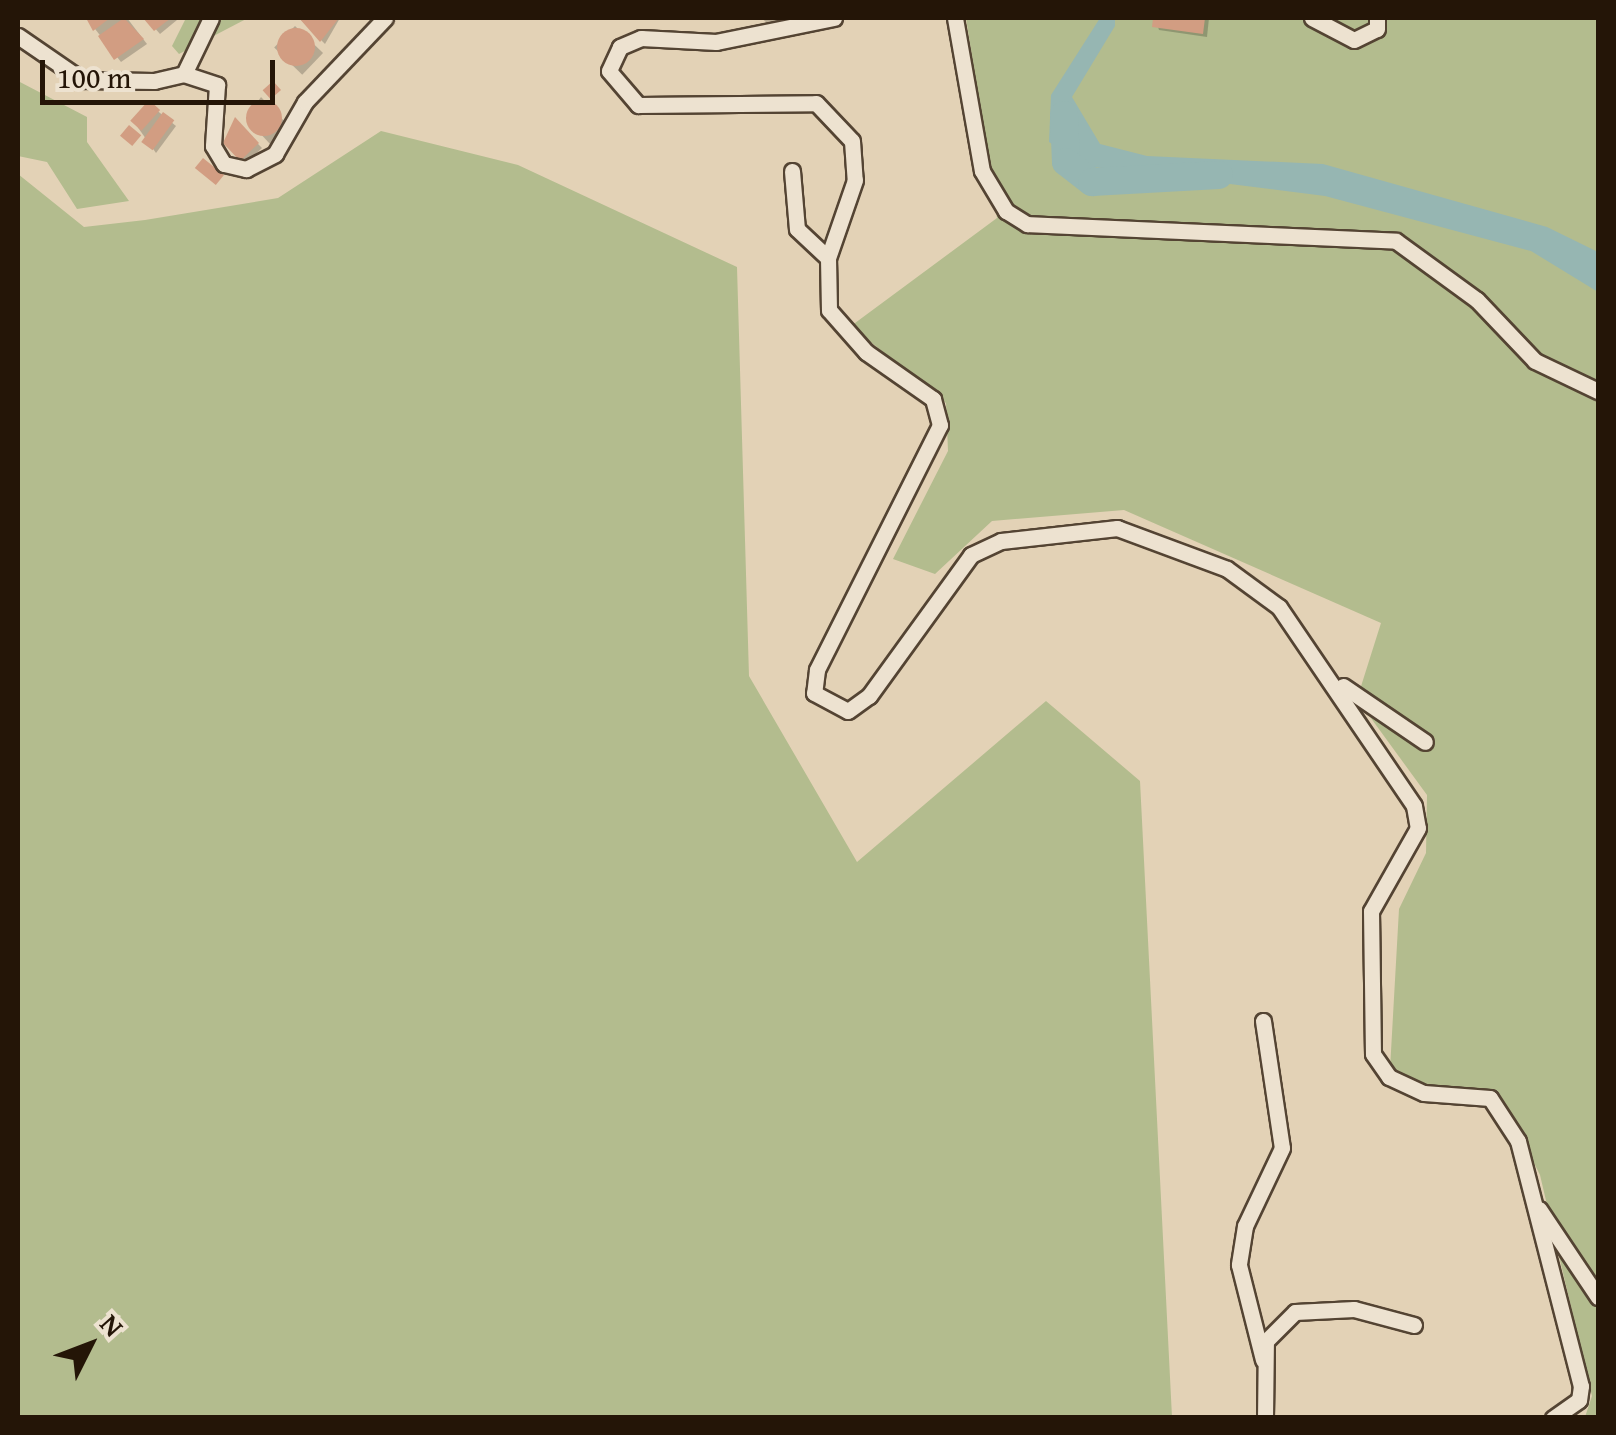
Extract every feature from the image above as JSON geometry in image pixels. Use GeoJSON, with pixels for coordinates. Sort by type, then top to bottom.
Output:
{"type":"FeatureCollection","features":[{"type":"Feature","properties":{"kind":"street"},"geometry":{"type":"LineString","coordinates":[[184,74],[209,24],[224,18]]}},
{"type":"Feature","properties":{"kind":"street"},"geometry":{"type":"LineString","coordinates":[[18,36],[82,80],[184,74],[217,85],[213,146],[224,164],[246,169],[274,154],[305,102],[385,18]]}},
{"type":"Feature","properties":{"kind":"street"},"geometry":{"type":"LineString","coordinates":[[834,18],[716,42],[641,38],[620,47],[609,72],[638,105],[801,101],[829,109],[856,158],[828,258],[829,310],[866,352],[933,399],[940,424],[817,670],[821,704],[848,710],[869,696],[971,554],[1094,526],[1153,539],[1262,591],[1335,681],[1386,755],[1418,828],[1370,911],[1373,1054],[1389,1077],[1424,1094],[1490,1098],[1518,1141],[1581,1386],[1579,1400],[1553,1418]]}},
{"type":"Feature","properties":{"kind":"street"},"geometry":{"type":"LineString","coordinates":[[955,18],[982,172],[1006,211],[1027,224],[1396,241],[1477,300],[1535,361],[1598,391]]}},
{"type":"Feature","properties":{"kind":"street"},"geometry":{"type":"LineString","coordinates":[[1312,18],[1354,40],[1377,29],[1377,18]]}},
{"type":"Feature","properties":{"kind":"street"},"geometry":{"type":"LineString","coordinates":[[792,171],[796,229],[828,258]]}},
{"type":"Feature","properties":{"kind":"street"},"geometry":{"type":"LineString","coordinates":[[1335,681],[1425,742]]}},
{"type":"Feature","properties":{"kind":"street"},"geometry":{"type":"LineString","coordinates":[[1263,1021],[1282,1148],[1245,1226],[1239,1264],[1263,1360]]}},
{"type":"Feature","properties":{"kind":"street"},"geometry":{"type":"LineString","coordinates":[[1531,1198],[1598,1297]]}},
{"type":"Feature","properties":{"kind":"street"},"geometry":{"type":"LineString","coordinates":[[1265,1418],[1266,1341],[1295,1312],[1354,1310],[1414,1325]]}},
{"type":"Feature","properties":{"kind":"green space"},"geometry":{"type":"Polygon","coordinates":[[[186,18],[248,18],[179,54],[172,46],[186,18]]]}},
{"type":"Feature","properties":{"kind":"green space"},"geometry":{"type":"Polygon","coordinates":[[[966,18],[1598,18],[1598,1417],[1585,1417],[1592,1396],[1540,1175],[1520,1135],[1487,1106],[1413,1094],[1390,1069],[1399,909],[1426,853],[1427,795],[1357,699],[1381,623],[1124,510],[992,521],[935,574],[893,559],[948,451],[946,403],[851,326],[997,218],[966,18]]]}},
{"type":"Feature","properties":{"kind":"green space"},"geometry":{"type":"Polygon","coordinates":[[[18,81],[87,117],[87,142],[129,201],[77,209],[47,162],[18,156],[18,81]]]}},
{"type":"Feature","properties":{"kind":"green space"},"geometry":{"type":"Polygon","coordinates":[[[381,131],[518,165],[737,267],[749,676],[857,862],[1046,701],[1140,781],[1172,1417],[18,1417],[18,174],[84,227],[145,220],[278,198],[381,131]]]}},
{"type":"Feature","properties":{"kind":"water"},"geometry":{"type":"Polygon","coordinates":[[[1100,18],[1115,18],[1115,26],[1072,97],[1100,144],[1147,156],[1323,164],[1547,227],[1598,252],[1598,292],[1531,251],[1325,196],[1086,166],[1049,142],[1051,95],[1100,18]]]}},
{"type":"Feature","properties":{"kind":"building"},"geometry":{"type":"Polygon","coordinates":[[[86,18],[110,18],[93,31],[86,18]]]}},
{"type":"Feature","properties":{"kind":"building"},"geometry":{"type":"Polygon","coordinates":[[[124,18],[144,39],[114,60],[98,36],[124,18]]]}},
{"type":"Feature","properties":{"kind":"building"},"geometry":{"type":"Polygon","coordinates":[[[143,18],[171,18],[154,31],[143,18]]]}},
{"type":"Feature","properties":{"kind":"building"},"geometry":{"type":"Polygon","coordinates":[[[299,18],[339,18],[320,42],[299,18]]]}},
{"type":"Feature","properties":{"kind":"building"},"geometry":{"type":"Polygon","coordinates":[[[1153,18],[1205,18],[1203,34],[1152,27],[1153,18]]]}},
{"type":"Feature","properties":{"kind":"building"},"geometry":{"type":"Polygon","coordinates":[[[296,28],[310,33],[315,47],[310,61],[296,66],[282,61],[277,47],[282,33],[296,28]]]}},
{"type":"Feature","properties":{"kind":"building"},"geometry":{"type":"Polygon","coordinates":[[[273,81],[281,90],[271,99],[263,90],[273,81]]]}},
{"type":"Feature","properties":{"kind":"building"},"geometry":{"type":"Polygon","coordinates":[[[149,100],[160,110],[141,131],[130,121],[149,100]]]}},
{"type":"Feature","properties":{"kind":"building"},"geometry":{"type":"Polygon","coordinates":[[[264,100],[277,105],[282,118],[277,131],[264,136],[251,131],[246,118],[251,105],[264,100]]]}},
{"type":"Feature","properties":{"kind":"building"},"geometry":{"type":"Polygon","coordinates":[[[163,112],[174,120],[153,150],[141,142],[163,112]]]}},
{"type":"Feature","properties":{"kind":"building"},"geometry":{"type":"Polygon","coordinates":[[[235,117],[259,143],[240,161],[223,143],[235,117]]]}},
{"type":"Feature","properties":{"kind":"building"},"geometry":{"type":"Polygon","coordinates":[[[129,125],[141,135],[132,146],[120,136],[129,125]]]}},
{"type":"Feature","properties":{"kind":"building"},"geometry":{"type":"Polygon","coordinates":[[[203,158],[224,175],[216,185],[195,168],[203,158]]]}},
{"type":"Feature","properties":{"kind":"waterway"},"geometry":{"type":"LineString","coordinates":[[1064,115],[1066,162],[1092,182],[1219,175]]}}]}
